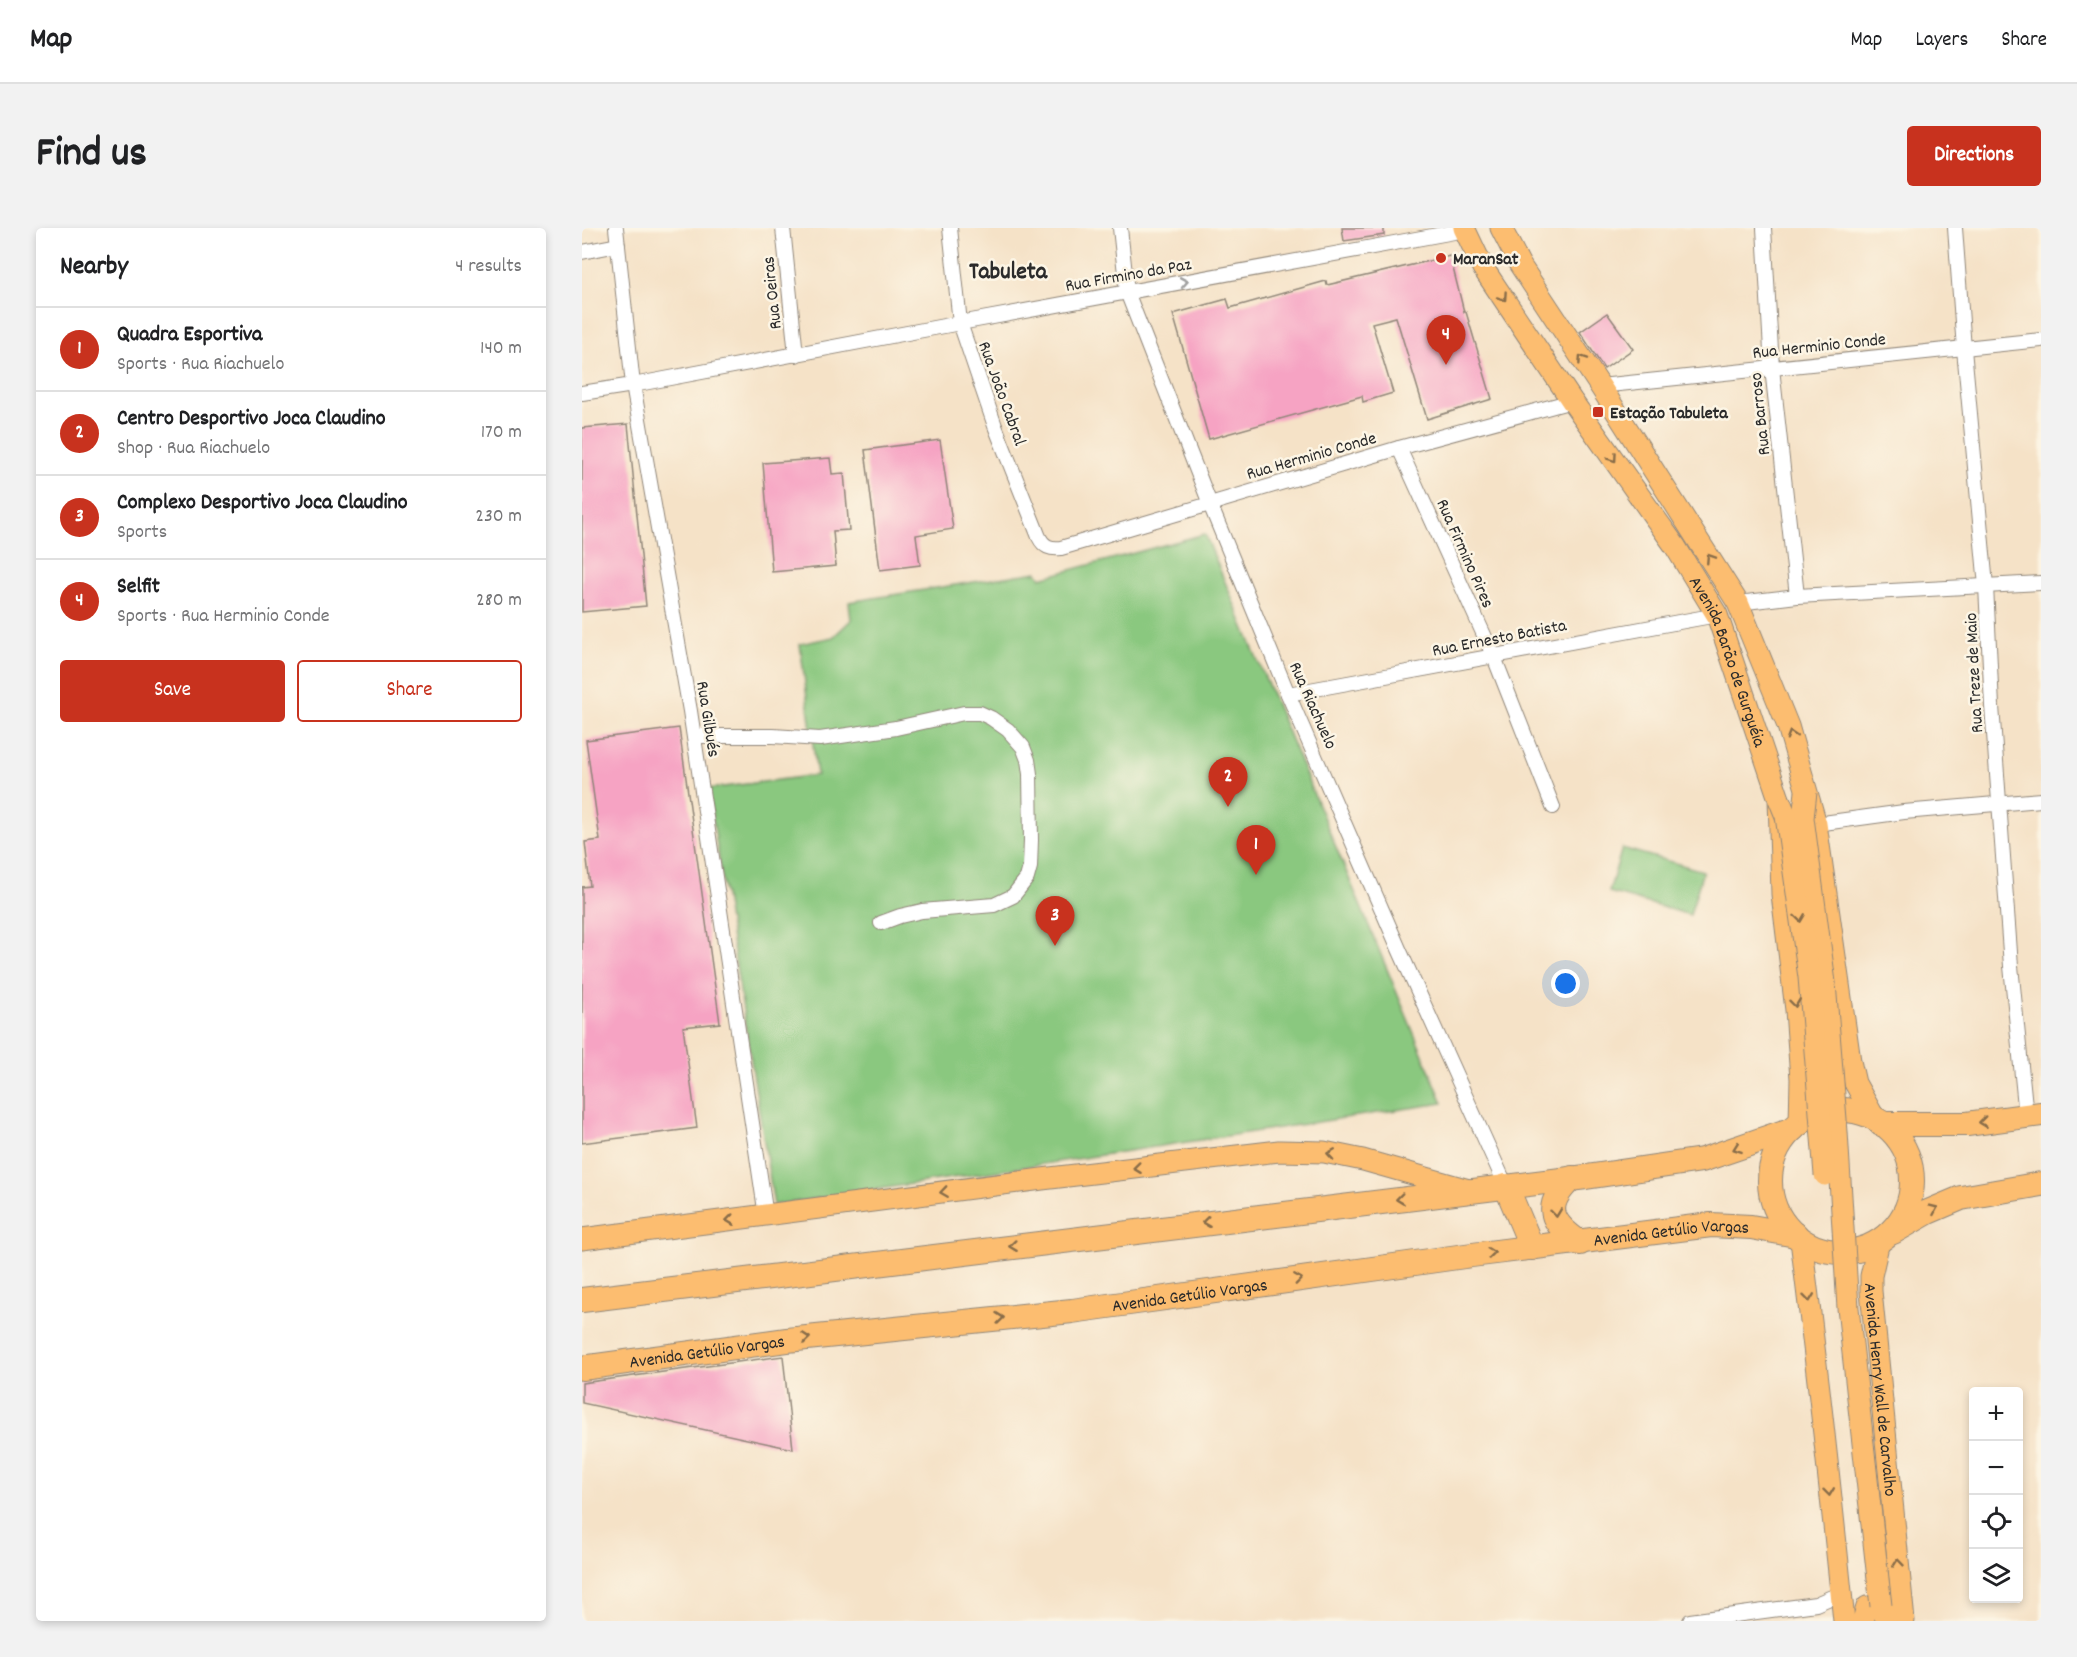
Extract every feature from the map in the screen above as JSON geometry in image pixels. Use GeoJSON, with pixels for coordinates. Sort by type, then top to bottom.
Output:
{"type":"FeatureCollection","features":[{"type":"Feature","properties":{"kind":"highway"},"geometry":{"type":"LineString","coordinates":[[582,1300],[1702,1160],[1796,1126],[1824,1112],[1837,1110],[1863,1114],[1885,1127],[1967,1124],[2034,1115]]}},
{"type":"Feature","properties":{"kind":"highway"},"geometry":{"type":"LineString","coordinates":[[1796,1126],[1786,1135],[1776,1151],[1770,1173],[1771,1196],[1780,1218],[1799,1238]]}},
{"type":"Feature","properties":{"kind":"highway","name":"Avenida Henry Wall de Carvalho"},"geometry":{"type":"LineString","coordinates":[[1881,1239],[1898,1224],[1909,1202],[1912,1188],[1909,1161],[1885,1127]]}},
{"type":"Feature","properties":{"kind":"highway"},"geometry":{"type":"LineString","coordinates":[[1572,1178],[1556,1194],[1553,1211],[1561,1229],[1580,1243]]}},
{"type":"Feature","properties":{"kind":"highway","name":"Avenida Getúlio Vargas"},"geometry":{"type":"LineString","coordinates":[[582,1368],[787,1340],[1072,1311],[1711,1225],[1751,1227],[1799,1238],[1820,1249],[1840,1252],[1860,1250],[1928,1212],[1961,1198],[2041,1184]]}},
{"type":"Feature","properties":{"kind":"highway"},"geometry":{"type":"LineString","coordinates":[[1506,1186],[1532,1248]]}},
{"type":"Feature","properties":{"kind":"main road","name":"Avenida Barão de Gurguéia"},"geometry":{"type":"LineString","coordinates":[[1501,228],[1520,265],[1738,603],[1788,726],[1816,824],[1855,1083],[1885,1127]]}},
{"type":"Feature","properties":{"kind":"main road","name":"Avenida Barão de Gurguéia"},"geometry":{"type":"LineString","coordinates":[[1466,229],[1483,268],[1572,401],[1675,546],[1717,615],[1779,799],[1782,894],[1796,1010],[1801,1079],[1796,1126]]}},
{"type":"Feature","properties":{"kind":"main road"},"geometry":{"type":"LineString","coordinates":[[1806,792],[1803,818],[1825,983],[1848,1308],[1875,1614]]}},
{"type":"Feature","properties":{"kind":"main road"},"geometry":{"type":"LineString","coordinates":[[1779,799],[1786,816],[1809,977],[1830,1244],[1875,1614]]}},
{"type":"Feature","properties":{"kind":"main road"},"geometry":{"type":"LineString","coordinates":[[582,1239],[1042,1179],[1279,1151],[1324,1152],[1364,1160],[1469,1190]]}},
{"type":"Feature","properties":{"kind":"main road"},"geometry":{"type":"LineString","coordinates":[[1799,1238],[1809,1295],[1844,1621]]}},
{"type":"Feature","properties":{"kind":"main road","name":"Avenida Henry Wall de Carvalho"},"geometry":{"type":"LineString","coordinates":[[1881,1239],[1871,1276],[1871,1291],[1904,1621]]}},
{"type":"Feature","properties":{"kind":"street","name":"Rua Gilbués"},"geometry":{"type":"LineString","coordinates":[[616,228],[633,385],[693,736],[766,1216]]}},
{"type":"Feature","properties":{"kind":"street","name":"Rua Oeiras"},"geometry":{"type":"LineString","coordinates":[[783,228],[796,355]]}},
{"type":"Feature","properties":{"kind":"street","name":"Rua João Cabral"},"geometry":{"type":"LineString","coordinates":[[950,228],[960,322],[995,426],[1041,543],[1048,547],[1061,548]]}},
{"type":"Feature","properties":{"kind":"street","name":"Rua Riachuelo"},"geometry":{"type":"LineString","coordinates":[[1120,228],[1126,292],[1210,504],[1288,694],[1399,949],[1506,1186]]}},
{"type":"Feature","properties":{"kind":"street","name":"Rua Barroso"},"geometry":{"type":"LineString","coordinates":[[1764,228],[1772,368],[1797,596]]}},
{"type":"Feature","properties":{"kind":"street","name":"Rua Treze de Maio"},"geometry":{"type":"LineString","coordinates":[[1955,228],[1986,586],[1992,706],[2001,802],[2011,966],[2034,1115]]}},
{"type":"Feature","properties":{"kind":"street","name":"Rua Firmino da Paz"},"geometry":{"type":"LineString","coordinates":[[582,393],[1466,229]]}},
{"type":"Feature","properties":{"kind":"street"},"geometry":{"type":"LineString","coordinates":[[582,252],[618,245]]}},
{"type":"Feature","properties":{"kind":"street","name":"Rua Herminio Conde"},"geometry":{"type":"LineString","coordinates":[[1600,386],[2041,340]]}},
{"type":"Feature","properties":{"kind":"street","name":"Rua Herminio Conde"},"geometry":{"type":"LineString","coordinates":[[1061,548],[1399,448],[1572,401]]}},
{"type":"Feature","properties":{"kind":"street","name":"Rua Firmino Pires"},"geometry":{"type":"LineString","coordinates":[[1399,448],[1494,657],[1553,807]]}},
{"type":"Feature","properties":{"kind":"street"},"geometry":{"type":"LineString","coordinates":[[1738,603],[1797,596],[2041,583]]}},
{"type":"Feature","properties":{"kind":"street","name":"Rua Ernesto Batista"},"geometry":{"type":"LineString","coordinates":[[1288,694],[1717,615]]}},
{"type":"Feature","properties":{"kind":"street"},"geometry":{"type":"LineString","coordinates":[[693,736],[773,736],[820,739],[896,728],[964,713],[980,713],[991,717],[1008,730],[1023,747],[1030,774],[1031,840],[1030,867],[1027,878],[1013,896],[994,905],[922,911],[881,923]]}},
{"type":"Feature","properties":{"kind":"street"},"geometry":{"type":"LineString","coordinates":[[1816,824],[1904,812],[2041,800]]}},
{"type":"Feature","properties":{"kind":"street"},"geometry":{"type":"LineString","coordinates":[[1690,1621],[1816,1604],[1842,1593]]}},
{"type":"Feature","properties":{"kind":"green space"},"geometry":{"type":"Polygon","coordinates":[[[1205,534],[1443,1103],[774,1205],[708,789],[817,775],[800,644],[833,637],[851,620],[849,602],[1037,572],[1041,578],[1205,534]]]}},
{"type":"Feature","properties":{"kind":"green space"},"geometry":{"type":"Polygon","coordinates":[[[1622,848],[1703,871],[1690,915],[1609,892],[1622,848]]]}},
{"type":"Feature","properties":{"kind":"building"},"geometry":{"type":"Polygon","coordinates":[[[1342,228],[1384,228],[1384,235],[1344,241],[1342,228]]]}},
{"type":"Feature","properties":{"kind":"building"},"geometry":{"type":"Polygon","coordinates":[[[1450,256],[1464,312],[1466,312],[1492,399],[1427,419],[1396,317],[1372,323],[1393,393],[1363,402],[1362,396],[1209,439],[1173,314],[1227,299],[1230,308],[1326,281],[1327,285],[1450,256]]]}},
{"type":"Feature","properties":{"kind":"building"},"geometry":{"type":"Polygon","coordinates":[[[1607,313],[1633,349],[1604,369],[1580,332],[1607,313]]]}},
{"type":"Feature","properties":{"kind":"building"},"geometry":{"type":"Polygon","coordinates":[[[628,424],[646,606],[582,612],[582,428],[628,424]]]}},
{"type":"Feature","properties":{"kind":"building"},"geometry":{"type":"Polygon","coordinates":[[[940,440],[953,529],[916,535],[920,565],[880,570],[865,450],[940,440]]]}},
{"type":"Feature","properties":{"kind":"building"},"geometry":{"type":"Polygon","coordinates":[[[830,458],[832,474],[844,473],[849,530],[833,531],[836,566],[772,572],[763,463],[830,458]]]}},
{"type":"Feature","properties":{"kind":"building"},"geometry":{"type":"Polygon","coordinates":[[[679,728],[720,1023],[683,1027],[697,1128],[582,1143],[582,887],[590,886],[585,842],[600,840],[586,740],[679,728]]]}},
{"type":"Feature","properties":{"kind":"building"},"geometry":{"type":"Polygon","coordinates":[[[783,1356],[793,1449],[582,1403],[582,1383],[783,1356]]]}},
{"type":"Feature","properties":{"kind":"place","name":"MaranSat"},"geometry":{"type":"Point","coordinates":[1441,258]}},
{"type":"Feature","properties":{"kind":"place","name":"Selfit"},"geometry":{"type":"Point","coordinates":[1446,365]}},
{"type":"Feature","properties":{"kind":"place","name":"Estação Tabuleta"},"geometry":{"type":"Point","coordinates":[1598,412]}},
{"type":"Feature","properties":{"kind":"place","name":"Centro Desportivo Joca Claudino"},"geometry":{"type":"Point","coordinates":[1228,807]}},
{"type":"Feature","properties":{"kind":"place","name":"Quadra Esportiva"},"geometry":{"type":"Point","coordinates":[1256,875]}},
{"type":"Feature","properties":{"kind":"place","name":"Complexo Desportivo Joca Claudino"},"geometry":{"type":"Point","coordinates":[1055,946]}},
{"type":"Feature","properties":{"kind":"district","name":"Tabuleta"},"geometry":{"type":"Point","coordinates":[1008,270]}}]}
